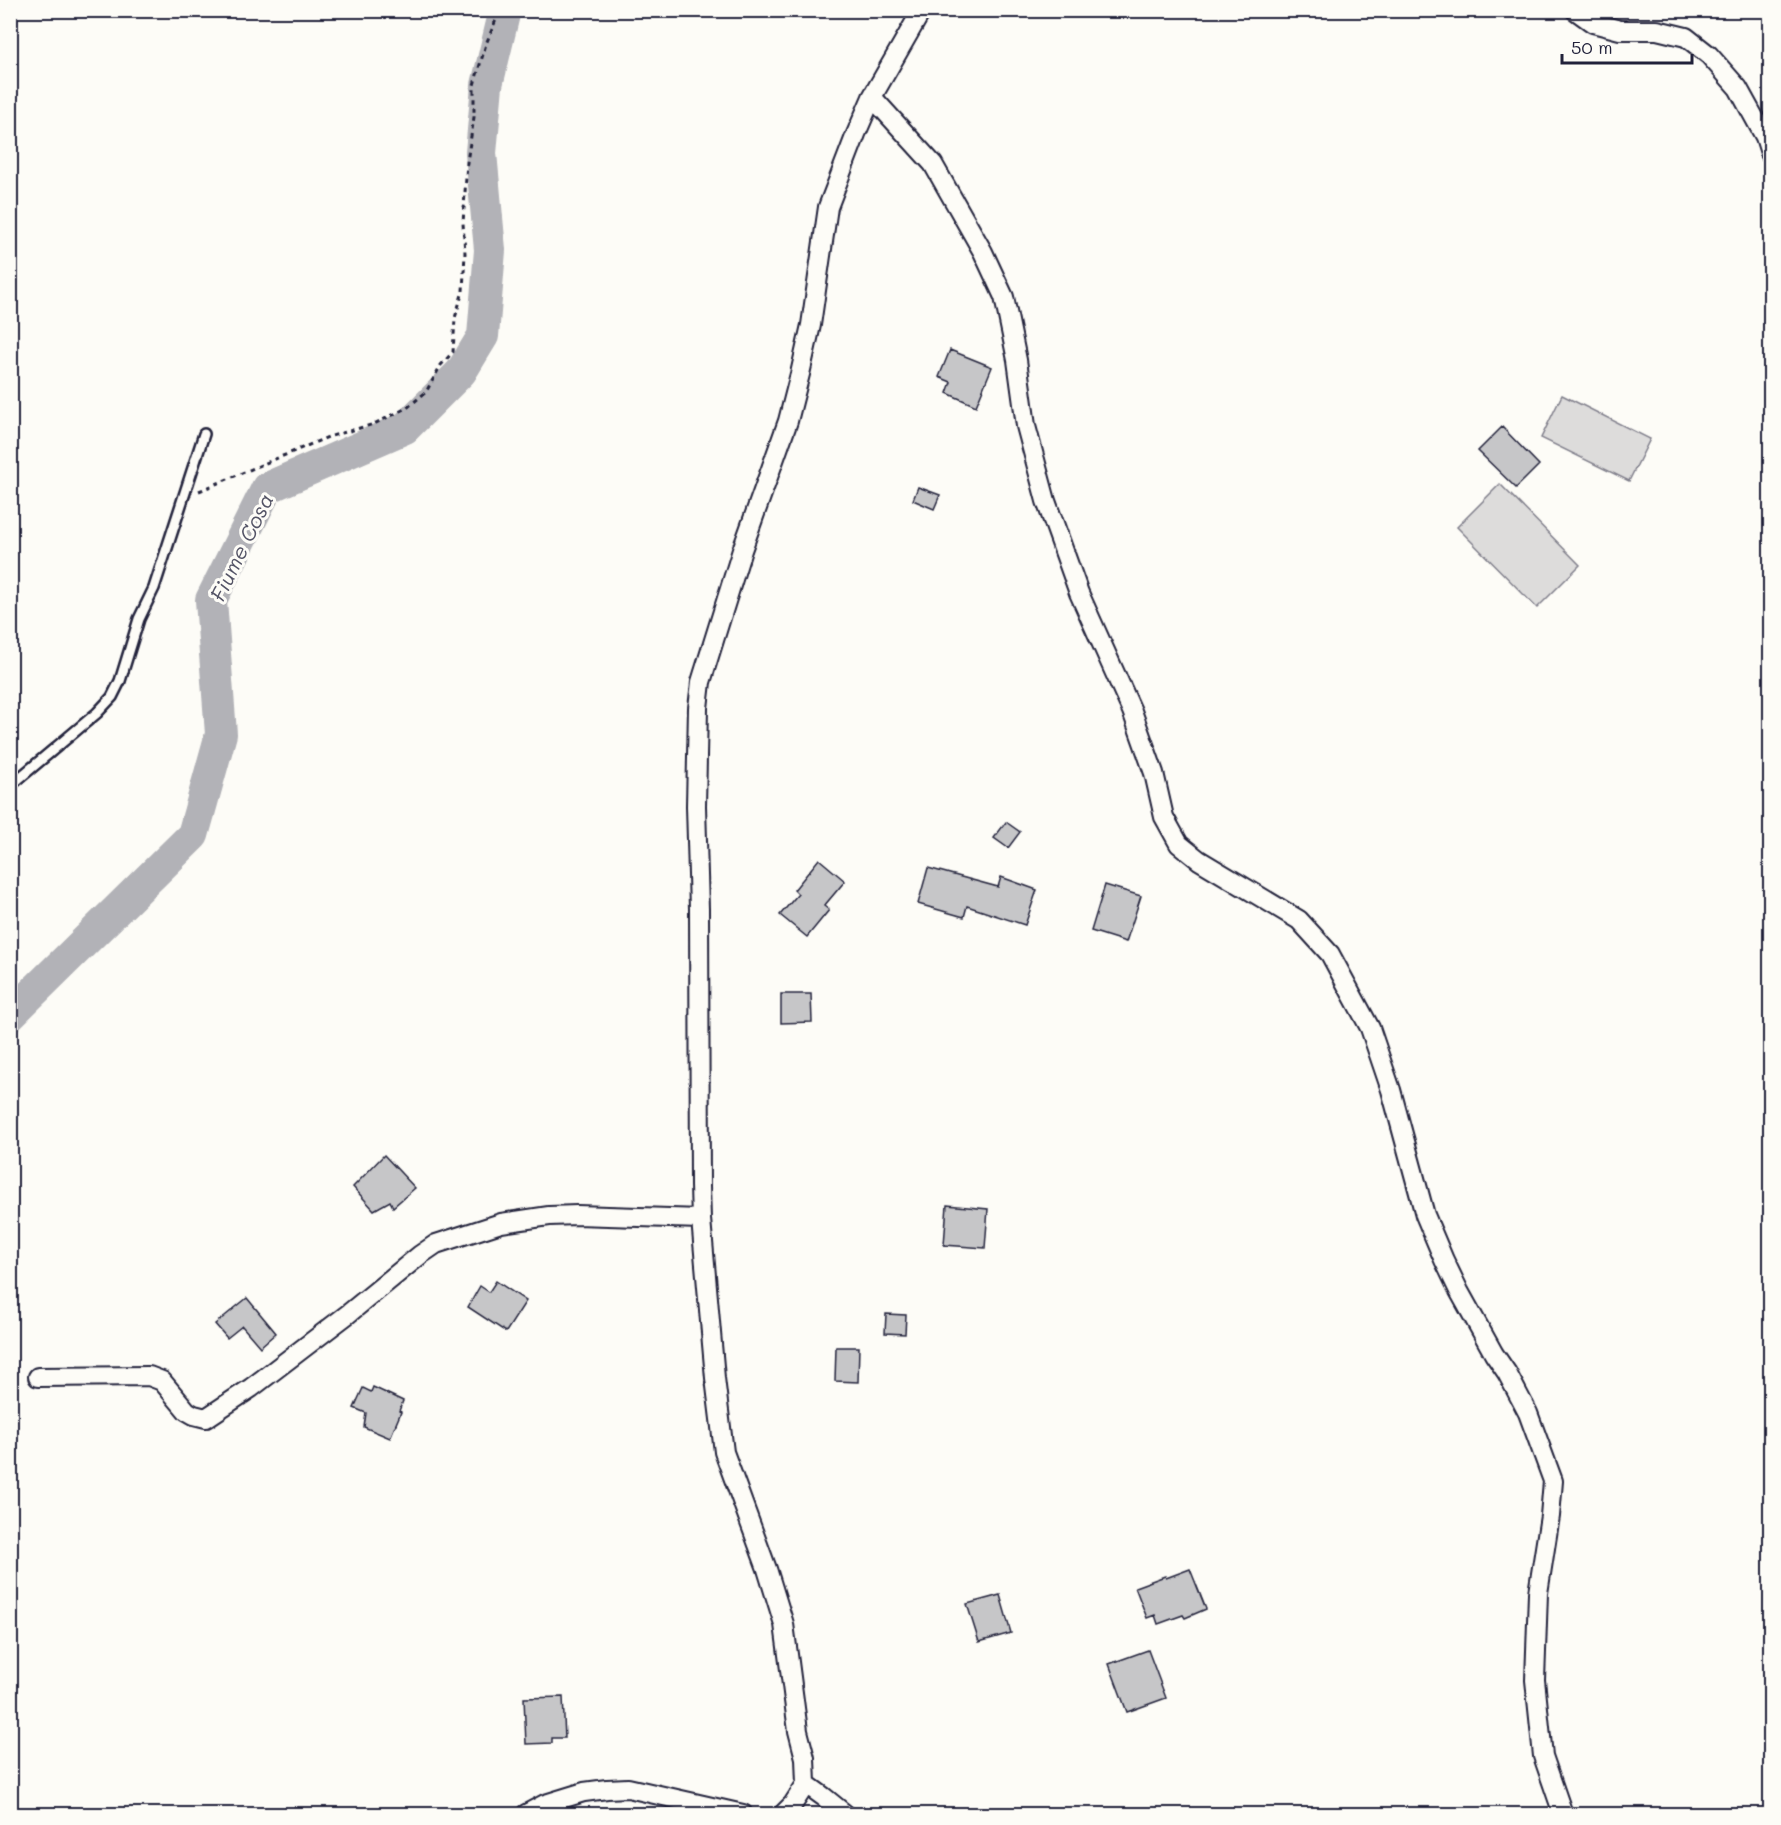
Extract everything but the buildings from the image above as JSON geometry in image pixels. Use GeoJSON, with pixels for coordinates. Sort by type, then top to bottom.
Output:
{"type":"FeatureCollection","features":[{"type":"Feature","properties":{"kind":"street"},"geometry":{"type":"LineString","coordinates":[[783,1815],[806,1784],[805,1758],[798,1731],[784,1624],[767,1569],[724,1452],[701,1220],[696,806],[700,682],[742,550],[790,412],[811,324],[828,207],[872,97],[922,10]]}},
{"type":"Feature","properties":{"kind":"street"},"geometry":{"type":"LineString","coordinates":[[1575,10],[1593,23],[1620,30],[1657,30],[1686,37],[1709,55],[1738,88],[1765,137],[1770,153]]}},
{"type":"Feature","properties":{"kind":"street"},"geometry":{"type":"LineString","coordinates":[[872,97],[933,164],[978,243],[1004,297],[1017,360],[1026,426],[1046,501],[1079,593],[1132,711],[1154,773],[1164,817],[1179,844],[1199,860],[1299,920],[1330,954],[1370,1028],[1391,1090],[1425,1215],[1444,1260],[1458,1291],[1528,1413],[1553,1480],[1538,1593],[1535,1680],[1543,1756],[1563,1815]]}},
{"type":"Feature","properties":{"kind":"street"},"geometry":{"type":"LineString","coordinates":[[38,1377],[149,1376],[162,1381],[187,1410],[206,1419],[251,1388],[436,1244],[501,1223],[549,1216],[701,1220]]}},
{"type":"Feature","properties":{"kind":"street"},"geometry":{"type":"LineString","coordinates":[[806,1784],[845,1815]]}},
{"type":"Feature","properties":{"kind":"street"},"geometry":{"type":"LineString","coordinates":[[526,1815],[545,1804],[584,1792],[628,1788],[743,1815]]}},
{"type":"Feature","properties":{"kind":"lane"},"geometry":{"type":"LineString","coordinates":[[10,786],[97,713],[112,697],[120,681],[139,619],[154,588],[204,434]]}},
{"type":"Feature","properties":{"kind":"path"},"geometry":{"type":"LineString","coordinates":[[181,504],[203,489],[328,437],[374,424],[407,408],[426,392],[441,365],[453,352],[455,318],[464,291],[463,223],[467,162],[474,117],[474,85],[486,44],[500,10]]}},
{"type":"Feature","properties":{"kind":"shaded area"},"geometry":{"type":"Polygon","coordinates":[[[1562,395],[1650,439],[1629,481],[1541,438],[1562,395]]]}},
{"type":"Feature","properties":{"kind":"shaded area"},"geometry":{"type":"Polygon","coordinates":[[[1500,484],[1580,565],[1537,608],[1457,527],[1500,484]]]}},
{"type":"Feature","properties":{"kind":"waterway","name":"Fiume Cosa"},"geometry":{"type":"LineString","coordinates":[[10,1015],[193,835],[221,734],[211,600],[267,488],[405,428],[461,372],[483,336],[490,250],[481,153],[487,85],[505,10]]}}]}
